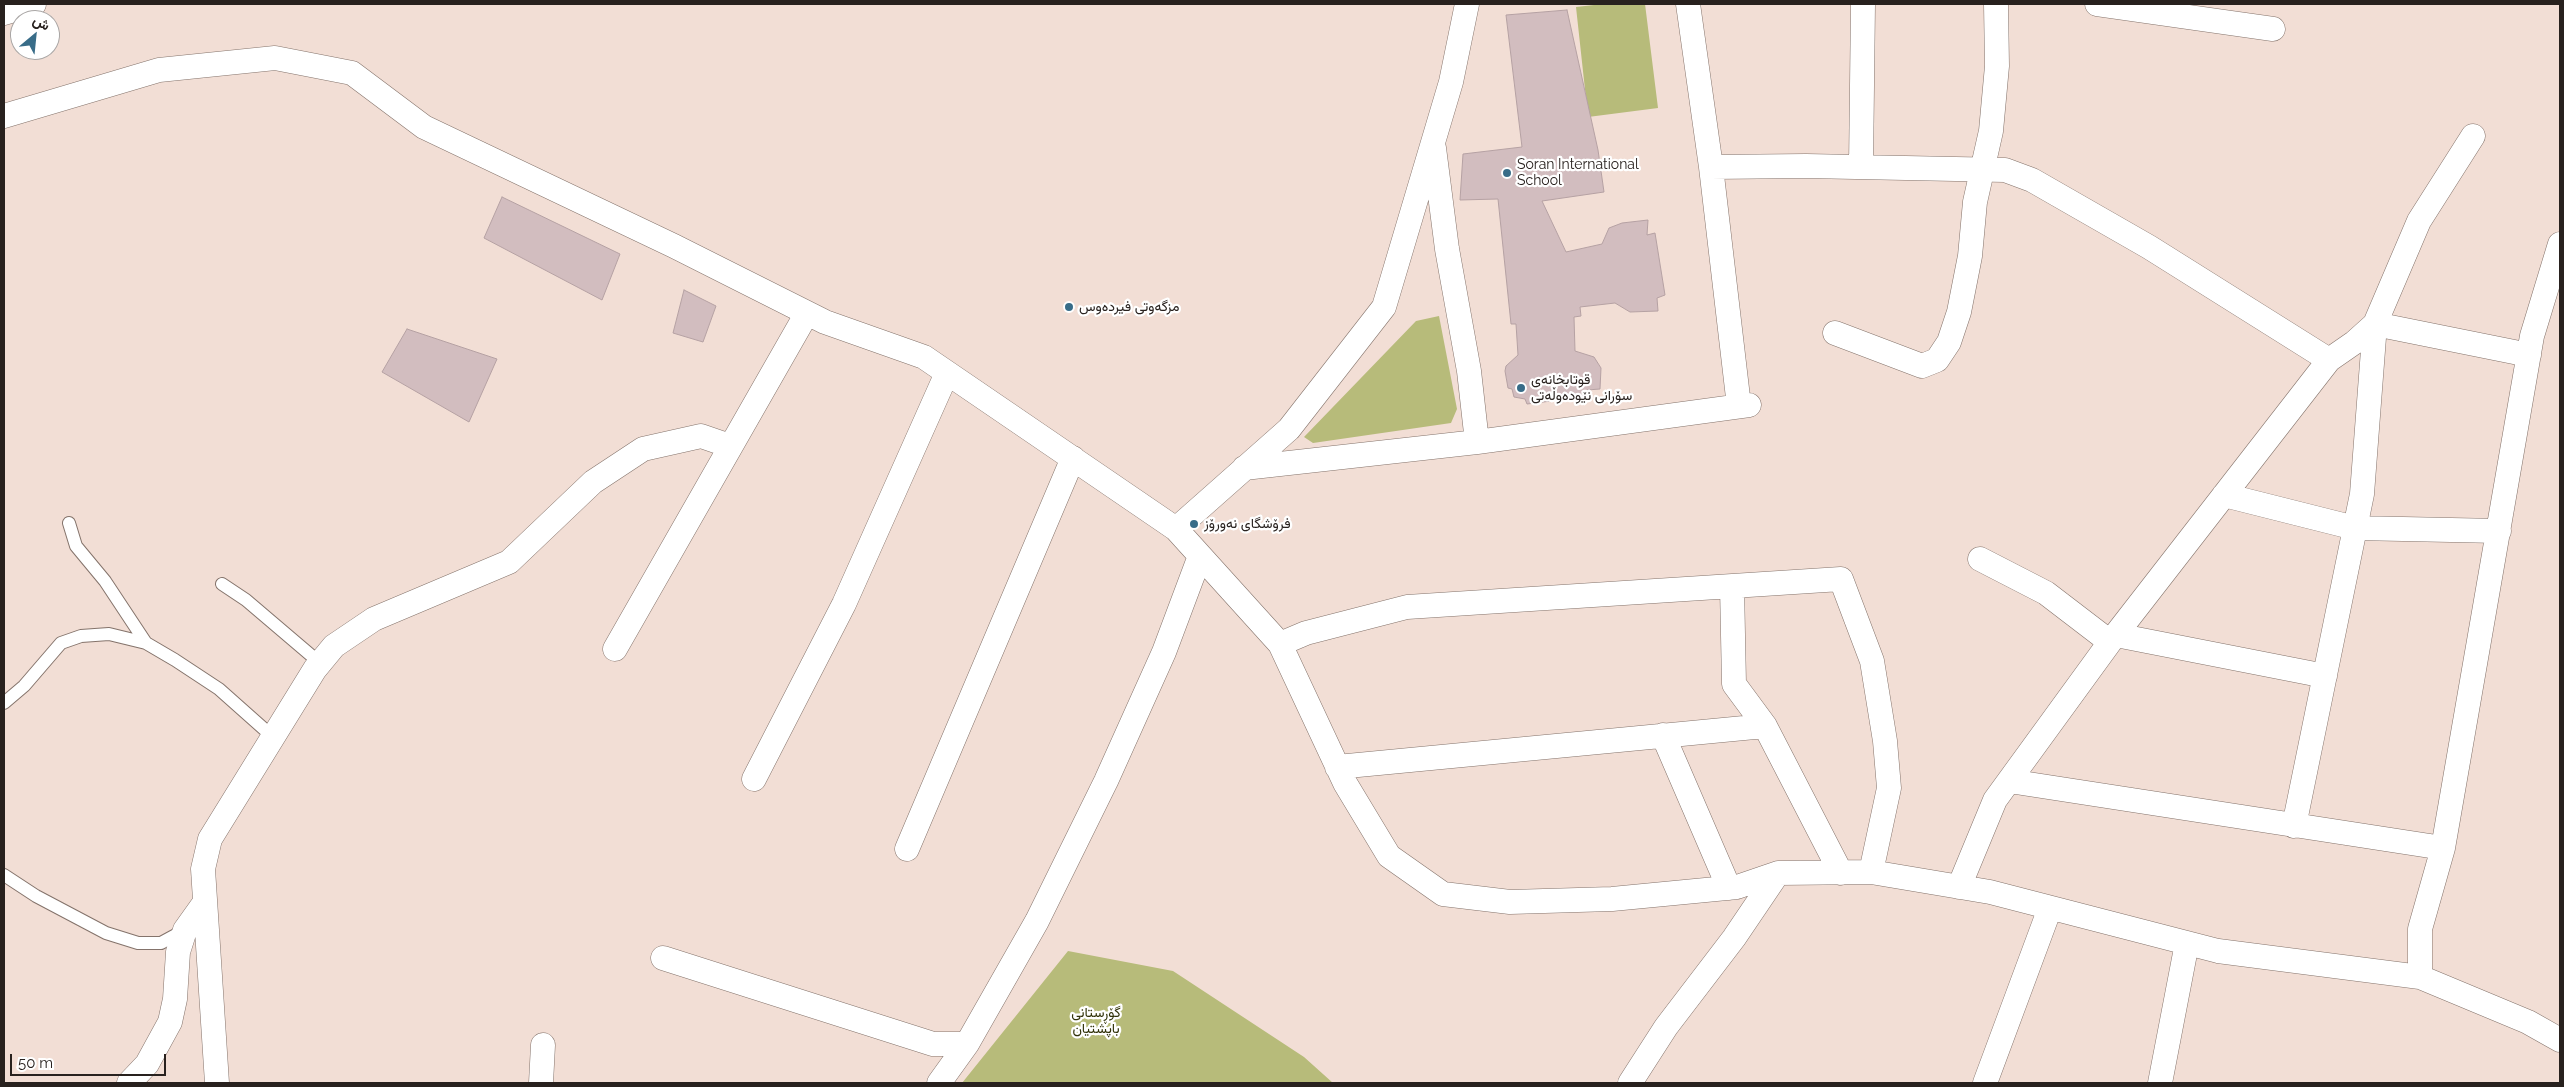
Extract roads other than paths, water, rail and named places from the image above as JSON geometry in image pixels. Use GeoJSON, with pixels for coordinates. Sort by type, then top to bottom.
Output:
{"type":"FeatureCollection","features":[{"type":"Feature","properties":{"kind":"street"},"geometry":{"type":"LineString","coordinates":[[4,12],[34,4]]}},
{"type":"Feature","properties":{"kind":"street"},"geometry":{"type":"LineString","coordinates":[[1176,529],[1288,429],[1384,307],[1451,82],[1467,4]]}},
{"type":"Feature","properties":{"kind":"street"},"geometry":{"type":"LineString","coordinates":[[1244,468],[1478,442],[1744,406],[1688,4]]}},
{"type":"Feature","properties":{"kind":"street"},"geometry":{"type":"LineString","coordinates":[[1861,167],[1863,4]]}},
{"type":"Feature","properties":{"kind":"street"},"geometry":{"type":"LineString","coordinates":[[1835,334],[1922,366],[1937,360],[1949,342],[1959,312],[1970,256],[1975,202],[1991,131],[1997,66],[1996,4]]}},
{"type":"Feature","properties":{"kind":"street"},"geometry":{"type":"LineString","coordinates":[[2097,4],[2273,29]]}},
{"type":"Feature","properties":{"kind":"street"},"geometry":{"type":"LineString","coordinates":[[4,116],[159,70],[275,58],[352,73],[424,127],[674,246],[825,322],[924,357],[1176,529],[1280,644],[1337,767],[1389,856],[1443,894],[1510,902],[1612,899],[1729,888],[1778,874],[1871,872],[1959,887],[2218,951],[2420,976],[2528,1022],[2560,1040]]}},
{"type":"Feature","properties":{"kind":"street"},"geometry":{"type":"LineString","coordinates":[[2294,826],[2362,494],[2375,324],[2419,221],[2473,136]]}},
{"type":"Feature","properties":{"kind":"street"},"geometry":{"type":"LineString","coordinates":[[1433,139],[1446,250],[1469,371],[1478,442]]}},
{"type":"Feature","properties":{"kind":"street"},"geometry":{"type":"LineString","coordinates":[[1711,167],[1861,167],[2005,170],[2032,180],[2149,247],[2329,360]]}},
{"type":"Feature","properties":{"kind":"street"},"geometry":{"type":"LineString","coordinates":[[2420,976],[2420,929],[2443,848],[2532,336],[2560,244]]}},
{"type":"Feature","properties":{"kind":"street"},"geometry":{"type":"LineString","coordinates":[[615,649],[807,313]]}},
{"type":"Feature","properties":{"kind":"street"},"geometry":{"type":"LineString","coordinates":[[2375,324],[2529,355]]}},
{"type":"Feature","properties":{"kind":"street"},"geometry":{"type":"LineString","coordinates":[[1959,887],[1995,800],[2113,638],[2329,360],[2355,342],[2375,324]]}},
{"type":"Feature","properties":{"kind":"street"},"geometry":{"type":"LineString","coordinates":[[754,779],[844,604],[947,373]]}},
{"type":"Feature","properties":{"kind":"street"},"geometry":{"type":"LineString","coordinates":[[217,1083],[203,869],[210,839],[320,663],[334,646],[374,619],[509,562],[592,482],[643,449],[701,436],[730,446]]}},
{"type":"Feature","properties":{"kind":"street"},"geometry":{"type":"LineString","coordinates":[[907,849],[1073,458]]}},
{"type":"Feature","properties":{"kind":"street"},"geometry":{"type":"LineString","coordinates":[[2224,495],[2355,528],[2499,531]]}},
{"type":"Feature","properties":{"kind":"street"},"geometry":{"type":"LineString","coordinates":[[939,1083],[966,1044],[1036,921],[1106,781],[1164,652],[1200,556]]}},
{"type":"Feature","properties":{"kind":"street"},"geometry":{"type":"LineString","coordinates":[[1980,560],[2046,594],[2113,638],[2325,676]]}},
{"type":"Feature","properties":{"kind":"street"},"geometry":{"type":"LineString","coordinates":[[1280,644],[1306,633],[1407,607],[1841,579],[1872,661],[1885,741],[1890,788],[1871,872]]}},
{"type":"Feature","properties":{"kind":"street"},"geometry":{"type":"LineString","coordinates":[[1732,586],[1734,684],[1765,726],[1841,873]]}},
{"type":"Feature","properties":{"kind":"street"},"geometry":{"type":"LineString","coordinates":[[1337,767],[1765,726]]}},
{"type":"Feature","properties":{"kind":"street"},"geometry":{"type":"LineString","coordinates":[[1663,736],[1729,888]]}},
{"type":"Feature","properties":{"kind":"street"},"geometry":{"type":"LineString","coordinates":[[2009,781],[2443,848]]}},
{"type":"Feature","properties":{"kind":"street"},"geometry":{"type":"LineString","coordinates":[[1630,1083],[1666,1027],[1734,938],[1778,874]]}},
{"type":"Feature","properties":{"kind":"street"},"geometry":{"type":"LineString","coordinates":[[129,1083],[147,1064],[170,1022],[175,999],[178,952],[185,930],[205,902]]}},
{"type":"Feature","properties":{"kind":"street"},"geometry":{"type":"LineString","coordinates":[[1984,1083],[2050,908]]}},
{"type":"Feature","properties":{"kind":"street"},"geometry":{"type":"LineString","coordinates":[[2160,1083],[2187,943]]}},
{"type":"Feature","properties":{"kind":"street"},"geometry":{"type":"LineString","coordinates":[[663,958],[933,1044],[966,1044]]}},
{"type":"Feature","properties":{"kind":"street"},"geometry":{"type":"LineString","coordinates":[[541,1083],[543,1045]]}},
{"type":"Feature","properties":{"kind":"lane"},"geometry":{"type":"LineString","coordinates":[[68,523],[76,546],[105,581],[146,643]]}},
{"type":"Feature","properties":{"kind":"lane"},"geometry":{"type":"LineString","coordinates":[[222,584],[246,600],[320,663]]}},
{"type":"Feature","properties":{"kind":"lane"},"geometry":{"type":"LineString","coordinates":[[4,703],[24,686],[61,643],[82,636],[109,634],[146,643],[218,689],[273,737]]}},
{"type":"Feature","properties":{"kind":"lane"},"geometry":{"type":"LineString","coordinates":[[4,875],[36,896],[106,932],[138,943],[160,943],[185,930]]}},
{"type":"Feature","properties":{"kind":"place","name":"Soran International School"},"geometry":{"type":"Point","coordinates":[1507,173]}},
{"type":"Feature","properties":{"kind":"place","name":"مزگەوتی فیردەوس"},"geometry":{"type":"Point","coordinates":[1069,307]}},
{"type":"Feature","properties":{"kind":"place","name":"قوتابخانەی سۆرانی نێودەوڵەتی"},"geometry":{"type":"Point","coordinates":[1521,388]}},
{"type":"Feature","properties":{"kind":"place","name":"فرۆشگای نەورۆز"},"geometry":{"type":"Point","coordinates":[1194,524]}},
{"type":"Feature","properties":{"kind":"park label","name":"گۆڕستانی باپشتیان"},"geometry":{"type":"Point","coordinates":[1096,1022]}}]}
